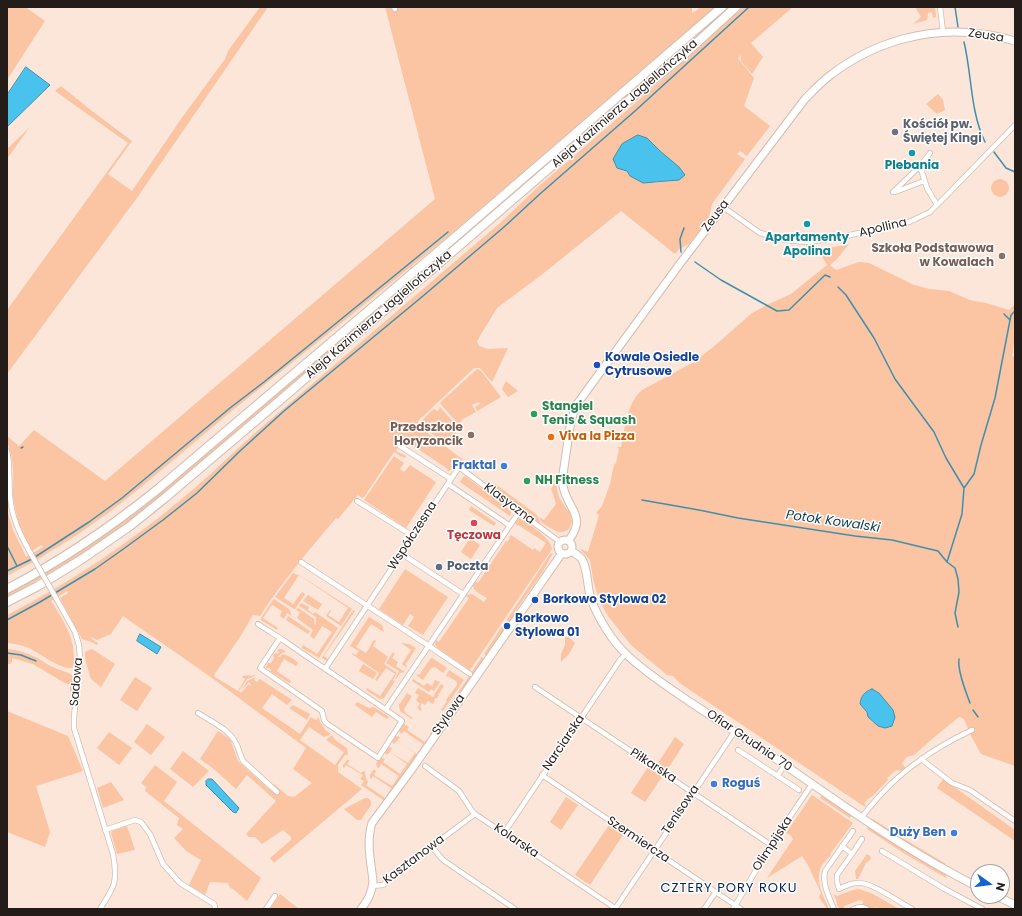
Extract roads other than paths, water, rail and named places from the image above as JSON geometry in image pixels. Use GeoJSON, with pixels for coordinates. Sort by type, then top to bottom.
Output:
{"type":"FeatureCollection","features":[{"type":"Feature","properties":{"kind":"highway","name":"Aleja Kazimierza Jagiellończyka"},"geometry":{"type":"LineString","coordinates":[[7,589],[48,567],[82,545],[119,520],[158,489],[454,238],[722,7]]}},
{"type":"Feature","properties":{"kind":"highway","name":"Aleja Kazimierza Jagiellończyka"},"geometry":{"type":"LineString","coordinates":[[7,602],[50,579],[82,559],[124,530],[166,497],[618,109],[679,59],[736,7]]}},
{"type":"Feature","properties":{"kind":"street"},"geometry":{"type":"LineString","coordinates":[[940,7],[943,32]]}},
{"type":"Feature","properties":{"kind":"street","name":"Zeusa"},"geometry":{"type":"LineString","coordinates":[[569,540],[577,526],[577,517],[566,497],[562,481],[570,427],[573,413],[577,404],[805,99],[832,74],[860,56],[885,44],[913,36],[943,32],[964,32],[981,33],[1015,41]]}},
{"type":"Feature","properties":{"kind":"street","name":"Apollina"},"geometry":{"type":"LineString","coordinates":[[723,207],[760,233],[780,239],[795,241],[808,242],[855,235],[910,222],[930,212],[1015,125]]}},
{"type":"Feature","properties":{"kind":"street"},"geometry":{"type":"LineString","coordinates":[[924,181],[893,192],[920,166],[930,153]]}},
{"type":"Feature","properties":{"kind":"street"},"geometry":{"type":"LineString","coordinates":[[920,166],[927,188],[937,205]]}},
{"type":"Feature","properties":{"kind":"street"},"geometry":{"type":"LineString","coordinates":[[400,446],[509,525]]}},
{"type":"Feature","properties":{"kind":"street","name":"Sadowa"},"geometry":{"type":"LineString","coordinates":[[7,451],[9,461],[11,504],[19,533],[75,632],[79,645],[80,658],[74,728],[113,854],[115,872],[115,879],[112,889],[100,909]]}},
{"type":"Feature","properties":{"kind":"street","name":"Współczesna"},"geometry":{"type":"LineString","coordinates":[[325,670],[459,467]]}},
{"type":"Feature","properties":{"kind":"street","name":"Klasyczna"},"geometry":{"type":"LineString","coordinates":[[459,467],[560,542]]}},
{"type":"Feature","properties":{"kind":"street"},"geometry":{"type":"LineString","coordinates":[[357,501],[413,536]]}},
{"type":"Feature","properties":{"kind":"street"},"geometry":{"type":"LineString","coordinates":[[386,709],[519,512]]}},
{"type":"Feature","properties":{"kind":"street"},"geometry":{"type":"LineString","coordinates":[[564,539],[569,540],[573,545],[571,551],[567,554],[562,553],[558,548],[558,544],[564,539]]}},
{"type":"Feature","properties":{"kind":"street","name":"Ofiar Grudnia '70"},"geometry":{"type":"LineString","coordinates":[[571,551],[584,562],[590,597],[594,607],[612,638],[626,654],[647,672],[911,849],[970,883]]}},
{"type":"Feature","properties":{"kind":"street","name":"Stylowa"},"geometry":{"type":"LineString","coordinates":[[372,886],[373,881],[369,838],[372,823],[412,769],[562,553]]}},
{"type":"Feature","properties":{"kind":"street"},"geometry":{"type":"LineString","coordinates":[[402,554],[463,594]]}},
{"type":"Feature","properties":{"kind":"street"},"geometry":{"type":"LineString","coordinates":[[302,562],[470,674]]}},
{"type":"Feature","properties":{"kind":"street"},"geometry":{"type":"LineString","coordinates":[[258,624],[280,638],[325,670],[386,709],[402,721],[378,758],[326,723],[322,711],[260,668],[280,638]]}},
{"type":"Feature","properties":{"kind":"street","name":"Narciarska"},"geometry":{"type":"LineString","coordinates":[[504,833],[620,660],[626,654]]}},
{"type":"Feature","properties":{"kind":"street","name":"Piłkarska"},"geometry":{"type":"LineString","coordinates":[[535,687],[771,845]]}},
{"type":"Feature","properties":{"kind":"street"},"geometry":{"type":"LineString","coordinates":[[198,713],[230,734],[236,742],[243,761],[277,792]]}},
{"type":"Feature","properties":{"kind":"street"},"geometry":{"type":"LineString","coordinates":[[862,817],[896,780],[921,759],[972,730]]}},
{"type":"Feature","properties":{"kind":"street","name":"Tenisowa"},"geometry":{"type":"LineString","coordinates":[[615,909],[735,731]]}},
{"type":"Feature","properties":{"kind":"street"},"geometry":{"type":"LineString","coordinates":[[738,750],[799,790]]}},
{"type":"Feature","properties":{"kind":"street"},"geometry":{"type":"LineString","coordinates":[[921,759],[952,783],[970,790],[1015,820]]}},
{"type":"Feature","properties":{"kind":"street"},"geometry":{"type":"LineString","coordinates":[[777,776],[785,765]]}},
{"type":"Feature","properties":{"kind":"street","name":"Kolarska"},"geometry":{"type":"LineString","coordinates":[[426,766],[459,791],[476,814],[615,909]]}},
{"type":"Feature","properties":{"kind":"street","name":"Szermiercza"},"geometry":{"type":"LineString","coordinates":[[542,775],[716,892],[734,907]]}},
{"type":"Feature","properties":{"kind":"street","name":"Olimpijska"},"geometry":{"type":"LineString","coordinates":[[734,907],[771,845],[812,784]]}},
{"type":"Feature","properties":{"kind":"street","name":"Kasztanowa"},"geometry":{"type":"LineString","coordinates":[[360,909],[367,901],[372,886],[383,885],[402,868],[476,814]]}},
{"type":"Feature","properties":{"kind":"street"},"geometry":{"type":"LineString","coordinates":[[105,830],[135,820],[141,822],[150,834],[163,864],[180,883],[214,904],[215,909]]}},
{"type":"Feature","properties":{"kind":"street"},"geometry":{"type":"LineString","coordinates":[[834,909],[824,883],[825,871],[853,831]]}},
{"type":"Feature","properties":{"kind":"street"},"geometry":{"type":"LineString","coordinates":[[862,839],[837,875],[839,889],[853,883],[864,883],[912,909]]}},
{"type":"Feature","properties":{"kind":"street"},"geometry":{"type":"LineString","coordinates":[[842,846],[852,854]]}},
{"type":"Feature","properties":{"kind":"street"},"geometry":{"type":"LineString","coordinates":[[432,847],[443,860],[515,909]]}},
{"type":"Feature","properties":{"kind":"street"},"geometry":{"type":"LineString","coordinates":[[882,851],[943,888],[982,909]]}},
{"type":"Feature","properties":{"kind":"street"},"geometry":{"type":"LineString","coordinates":[[704,909],[716,892]]}},
{"type":"Feature","properties":{"kind":"street"},"geometry":{"type":"LineString","coordinates":[[266,909],[275,896]]}},
{"type":"Feature","properties":{"kind":"street"},"geometry":{"type":"LineString","coordinates":[[853,909],[862,906],[867,909]]}},
{"type":"Feature","properties":{"kind":"street"},"geometry":{"type":"LineString","coordinates":[[734,907],[741,909]]}},
{"type":"Feature","properties":{"kind":"water"},"geometry":{"type":"Polygon","coordinates":[[[26,67],[50,85],[7,127],[7,95],[26,67]]]}},
{"type":"Feature","properties":{"kind":"water"},"geometry":{"type":"Polygon","coordinates":[[[638,135],[647,138],[679,167],[685,175],[679,180],[643,183],[630,176],[627,171],[617,168],[613,159],[622,144],[638,135]]]}},
{"type":"Feature","properties":{"kind":"water"},"geometry":{"type":"Polygon","coordinates":[[[140,634],[161,647],[157,654],[137,641],[140,634]]]}},
{"type":"Feature","properties":{"kind":"water"},"geometry":{"type":"Polygon","coordinates":[[[872,689],[879,693],[893,710],[895,717],[892,726],[885,728],[878,726],[868,717],[867,712],[860,704],[863,695],[872,689]]]}},
{"type":"Feature","properties":{"kind":"water"},"geometry":{"type":"Polygon","coordinates":[[[208,779],[212,779],[239,808],[236,813],[233,812],[206,785],[206,781],[208,779]]]}},
{"type":"Feature","properties":{"kind":"waterway"},"geometry":{"type":"LineString","coordinates":[[7,620],[95,569],[163,520],[197,493],[284,411],[504,227],[635,111],[749,7]]}},
{"type":"Feature","properties":{"kind":"waterway"},"geometry":{"type":"LineString","coordinates":[[955,7],[958,27]]}},
{"type":"Feature","properties":{"kind":"waterway"},"geometry":{"type":"LineString","coordinates":[[964,42],[974,105],[980,130],[985,142]]}},
{"type":"Feature","properties":{"kind":"waterway"},"geometry":{"type":"LineString","coordinates":[[994,152],[1006,168],[1015,172]]}},
{"type":"Feature","properties":{"kind":"waterway"},"geometry":{"type":"LineString","coordinates":[[681,252],[680,239],[684,228]]}},
{"type":"Feature","properties":{"kind":"waterway"},"geometry":{"type":"LineString","coordinates":[[35,557],[89,522],[122,498],[230,408],[448,232]]}},
{"type":"Feature","properties":{"kind":"waterway"},"geometry":{"type":"LineString","coordinates":[[695,262],[721,280],[777,311],[789,310],[825,275],[830,277]]}},
{"type":"Feature","properties":{"kind":"waterway"},"geometry":{"type":"LineString","coordinates":[[838,287],[846,295],[874,338],[895,379],[934,432],[946,458],[964,488]]}},
{"type":"Feature","properties":{"kind":"waterway"},"geometry":{"type":"LineString","coordinates":[[947,562],[962,514],[964,488],[974,474],[995,398],[1011,315],[1015,311]]}},
{"type":"Feature","properties":{"kind":"waterway"},"geometry":{"type":"LineString","coordinates":[[1004,314],[1010,320]]}},
{"type":"Feature","properties":{"kind":"waterway","name":"Potok Kowalski"},"geometry":{"type":"LineString","coordinates":[[642,500],[738,518],[855,536],[892,540],[938,551],[947,562],[955,568],[958,579],[959,592],[955,613],[958,627]]}},
{"type":"Feature","properties":{"kind":"waterway"},"geometry":{"type":"LineString","coordinates":[[7,546],[17,566]]}},
{"type":"Feature","properties":{"kind":"waterway"},"geometry":{"type":"LineString","coordinates":[[7,571],[32,559]]}},
{"type":"Feature","properties":{"kind":"waterway"},"geometry":{"type":"LineString","coordinates":[[7,653],[21,655],[36,661]]}},
{"type":"Feature","properties":{"kind":"waterway","name":"Potok Kowalski"},"geometry":{"type":"LineString","coordinates":[[959,659],[961,675],[970,703]]}},
{"type":"Feature","properties":{"kind":"waterway","name":"Potok Kowalski"},"geometry":{"type":"LineString","coordinates":[[973,710],[978,717]]}},
{"type":"Feature","properties":{"kind":"place","name":"Kościół pw. Świętej Kingi"},"geometry":{"type":"Point","coordinates":[895,132]}},
{"type":"Feature","properties":{"kind":"place","name":"Plebania"},"geometry":{"type":"Point","coordinates":[912,153]}},
{"type":"Feature","properties":{"kind":"place","name":"Apartamenty Apolina"},"geometry":{"type":"Point","coordinates":[807,224]}},
{"type":"Feature","properties":{"kind":"place","name":"Szkoła Podstawowa w Kowalach"},"geometry":{"type":"Point","coordinates":[1002,256]}},
{"type":"Feature","properties":{"kind":"place","name":"Kowale Osiedle Cytrusowe"},"geometry":{"type":"Point","coordinates":[597,365]}},
{"type":"Feature","properties":{"kind":"place","name":"Stangiel Tenis & Squash"},"geometry":{"type":"Point","coordinates":[534,414]}},
{"type":"Feature","properties":{"kind":"place","name":"Przedszkole Horyzoncik"},"geometry":{"type":"Point","coordinates":[471,435]}},
{"type":"Feature","properties":{"kind":"place","name":"Viva la Pizza"},"geometry":{"type":"Point","coordinates":[551,437]}},
{"type":"Feature","properties":{"kind":"place","name":"Fraktal"},"geometry":{"type":"Point","coordinates":[504,466]}},
{"type":"Feature","properties":{"kind":"place","name":"NH Fitness"},"geometry":{"type":"Point","coordinates":[527,481]}},
{"type":"Feature","properties":{"kind":"place","name":"Tęczowa"},"geometry":{"type":"Point","coordinates":[474,523]}},
{"type":"Feature","properties":{"kind":"place","name":"Poczta"},"geometry":{"type":"Point","coordinates":[439,567]}},
{"type":"Feature","properties":{"kind":"place","name":"Borkowo Stylowa 02"},"geometry":{"type":"Point","coordinates":[535,600]}},
{"type":"Feature","properties":{"kind":"place","name":"Borkowo Stylowa 01"},"geometry":{"type":"Point","coordinates":[507,626]}},
{"type":"Feature","properties":{"kind":"place","name":"Roguś"},"geometry":{"type":"Point","coordinates":[714,784]}},
{"type":"Feature","properties":{"kind":"place","name":"Duży Ben"},"geometry":{"type":"Point","coordinates":[954,833]}},
{"type":"Feature","properties":{"kind":"district","name":"CZTERY PORY ROKU"},"geometry":{"type":"Point","coordinates":[729,889]}}]}
